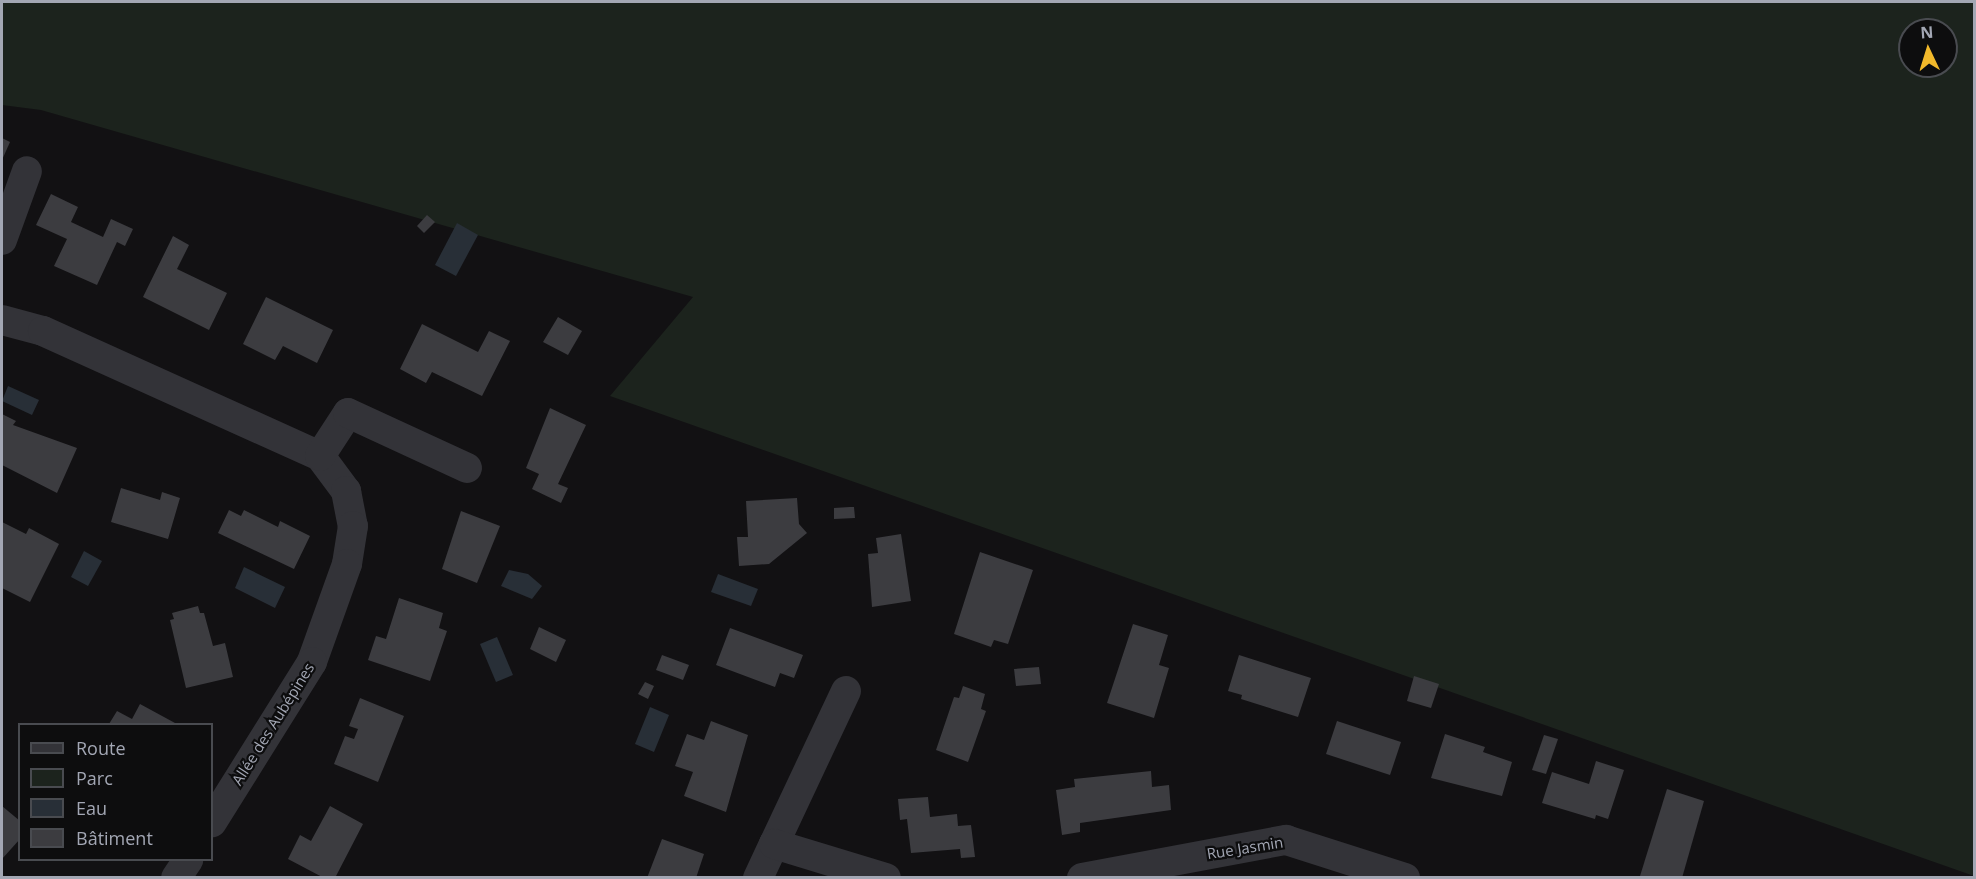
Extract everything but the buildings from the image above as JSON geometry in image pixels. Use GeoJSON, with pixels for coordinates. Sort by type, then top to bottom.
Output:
{"type":"FeatureCollection","features":[{"type":"Feature","properties":{"kind":"street"},"geometry":{"type":"LineString","coordinates":[[2,240],[27,171]]}},
{"type":"Feature","properties":{"kind":"street","name":"Allée des Aubépines"},"geometry":{"type":"LineString","coordinates":[[2,320],[43,331],[320,456],[346,491],[353,526],[347,564],[312,662],[213,820]]}},
{"type":"Feature","properties":{"kind":"street"},"geometry":{"type":"LineString","coordinates":[[320,456],[348,413],[467,468]]}},
{"type":"Feature","properties":{"kind":"street"},"geometry":{"type":"LineString","coordinates":[[758,878],[846,691]]}},
{"type":"Feature","properties":{"kind":"street","name":"Rue Jasmin"},"geometry":{"type":"LineString","coordinates":[[1082,878],[1286,840],[1405,878]]}},
{"type":"Feature","properties":{"kind":"street"},"geometry":{"type":"LineString","coordinates":[[774,844],[885,878]]}},
{"type":"Feature","properties":{"kind":"street"},"geometry":{"type":"LineString","coordinates":[[177,878],[187,861]]}},
{"type":"Feature","properties":{"kind":"green space"},"geometry":{"type":"Polygon","coordinates":[[[2,2],[1974,2],[1974,876],[610,396],[693,297],[41,110],[2,105],[2,2]]]}},
{"type":"Feature","properties":{"kind":"water"},"geometry":{"type":"Polygon","coordinates":[[[457,223],[478,235],[456,276],[435,265],[457,223]]]}},
{"type":"Feature","properties":{"kind":"water"},"geometry":{"type":"Polygon","coordinates":[[[8,386],[39,400],[32,415],[2,401],[8,386]]]}},
{"type":"Feature","properties":{"kind":"water"},"geometry":{"type":"Polygon","coordinates":[[[84,551],[102,561],[88,586],[71,577],[84,551]]]}},
{"type":"Feature","properties":{"kind":"water"},"geometry":{"type":"Polygon","coordinates":[[[244,567],[285,587],[275,608],[235,588],[244,567]]]}},
{"type":"Feature","properties":{"kind":"water"},"geometry":{"type":"Polygon","coordinates":[[[509,570],[528,574],[542,586],[532,599],[501,586],[509,570]]]}},
{"type":"Feature","properties":{"kind":"water"},"geometry":{"type":"Polygon","coordinates":[[[718,574],[758,589],[751,606],[711,592],[718,574]]]}},
{"type":"Feature","properties":{"kind":"water"},"geometry":{"type":"Polygon","coordinates":[[[497,637],[513,675],[496,682],[480,644],[497,637]]]}},
{"type":"Feature","properties":{"kind":"water"},"geometry":{"type":"Polygon","coordinates":[[[650,707],[669,715],[654,752],[635,744],[650,707]]]}}]}
